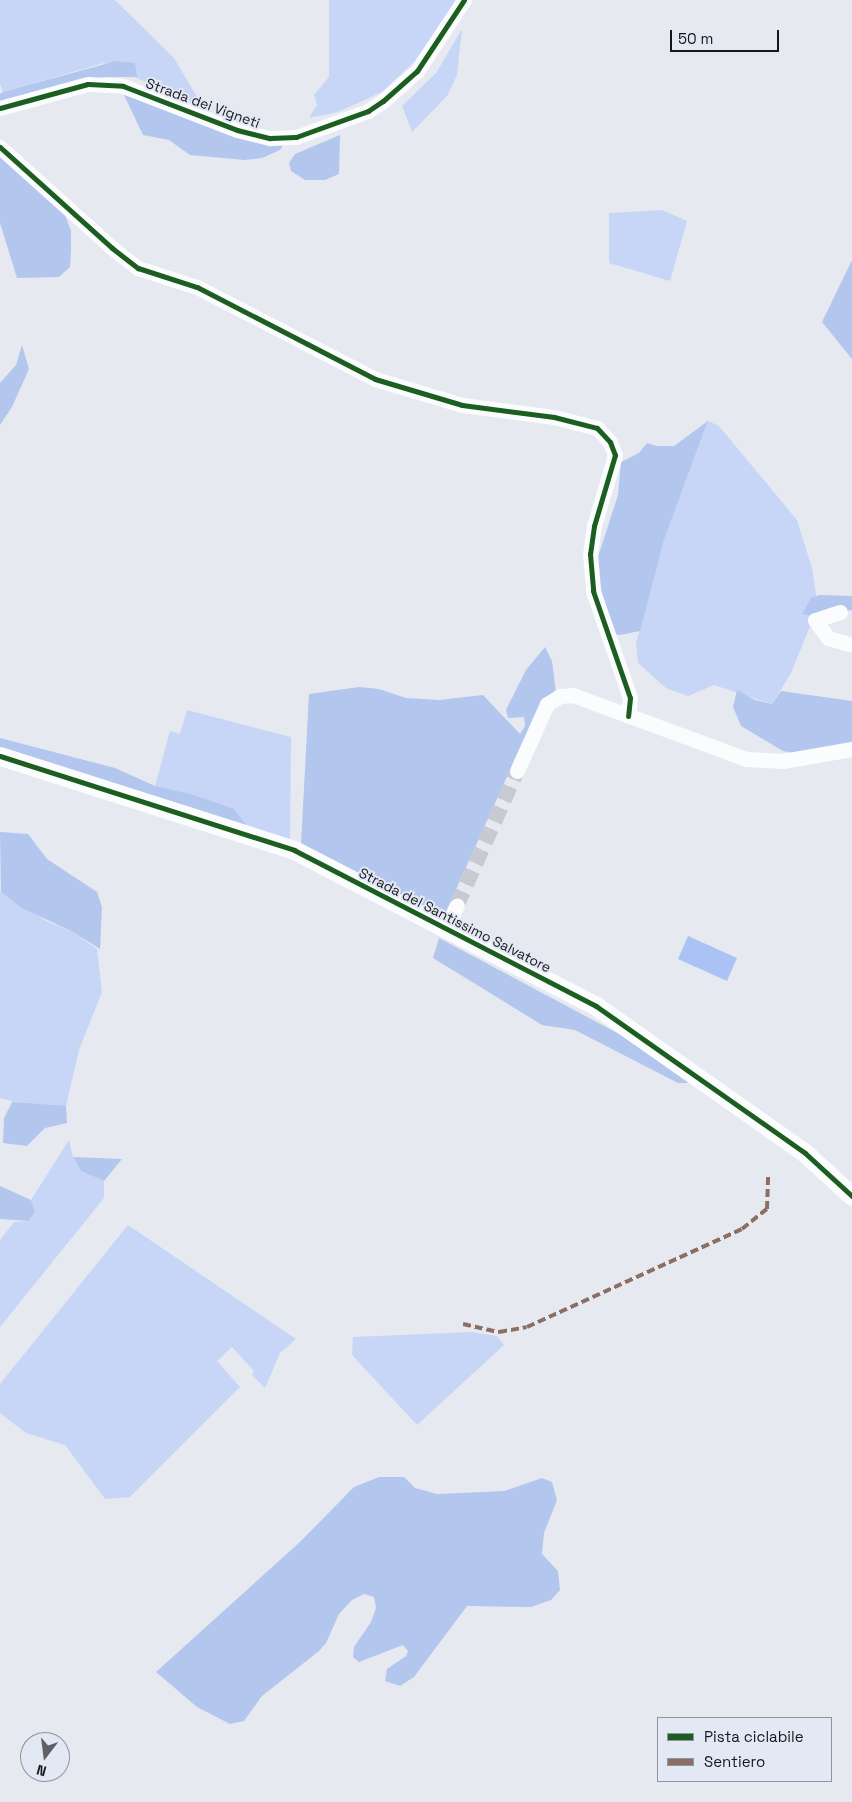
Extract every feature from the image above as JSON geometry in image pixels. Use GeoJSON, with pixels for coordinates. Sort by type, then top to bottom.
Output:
{"type":"FeatureCollection","features":[{"type":"Feature","properties":{"kind":"street","name":"Strada dei Vigneti"},"geometry":{"type":"LineString","coordinates":[[0,108],[88,84],[123,86],[237,130],[270,138],[296,137],[368,111],[383,101],[417,71],[464,0]]}},
{"type":"Feature","properties":{"kind":"street"},"geometry":{"type":"LineString","coordinates":[[0,147],[112,248],[138,268],[197,287],[375,379],[462,404],[554,417],[597,428],[610,442],[615,455],[594,526],[590,554],[593,591],[630,698],[628,716]]}},
{"type":"Feature","properties":{"kind":"street"},"geometry":{"type":"LineString","coordinates":[[840,612],[815,620],[828,638],[852,645]]}},
{"type":"Feature","properties":{"kind":"street"},"geometry":{"type":"LineString","coordinates":[[517,771],[547,704],[560,696],[573,695],[746,759],[783,761],[852,749]]}},
{"type":"Feature","properties":{"kind":"street","name":"Strada del Santissimo Salvatore"},"geometry":{"type":"LineString","coordinates":[[0,756],[294,850],[446,928],[596,1006],[804,1153],[852,1196]]}},
{"type":"Feature","properties":{"kind":"street"},"geometry":{"type":"LineString","coordinates":[[446,928],[457,905]]}},
{"type":"Feature","properties":{"kind":"shaded area"},"geometry":{"type":"Polygon","coordinates":[[[0,0],[115,0],[174,58],[204,109],[104,63],[3,92],[0,84],[0,0]]]}},
{"type":"Feature","properties":{"kind":"shaded area"},"geometry":{"type":"Polygon","coordinates":[[[329,0],[456,0],[415,61],[382,92],[338,112],[309,118],[317,105],[314,95],[329,77],[329,0]]]}},
{"type":"Feature","properties":{"kind":"shaded area"},"geometry":{"type":"Polygon","coordinates":[[[462,29],[457,75],[447,96],[412,132],[402,106],[436,73],[462,29]]]}},
{"type":"Feature","properties":{"kind":"shaded area"},"geometry":{"type":"Polygon","coordinates":[[[116,61],[135,63],[137,77],[104,77],[0,104],[0,94],[3,92],[116,61]]]}},
{"type":"Feature","properties":{"kind":"shaded area"},"geometry":{"type":"Polygon","coordinates":[[[124,95],[285,142],[280,150],[262,158],[244,160],[190,155],[169,140],[143,135],[124,95]]]}},
{"type":"Feature","properties":{"kind":"shaded area"},"geometry":{"type":"Polygon","coordinates":[[[340,135],[339,174],[325,180],[305,180],[291,171],[289,163],[295,154],[340,135]]]}},
{"type":"Feature","properties":{"kind":"shaded area"},"geometry":{"type":"Polygon","coordinates":[[[0,156],[64,212],[71,231],[70,267],[59,277],[17,278],[0,223],[0,156]]]}},
{"type":"Feature","properties":{"kind":"shaded area"},"geometry":{"type":"Polygon","coordinates":[[[662,210],[687,221],[670,281],[609,263],[609,213],[662,210]]]}},
{"type":"Feature","properties":{"kind":"shaded area"},"geometry":{"type":"Polygon","coordinates":[[[852,260],[852,359],[822,322],[852,260]]]}},
{"type":"Feature","properties":{"kind":"shaded area"},"geometry":{"type":"Polygon","coordinates":[[[22,345],[29,369],[12,407],[0,425],[0,383],[16,365],[22,345]]]}},
{"type":"Feature","properties":{"kind":"shaded area"},"geometry":{"type":"Polygon","coordinates":[[[708,421],[719,426],[797,520],[812,568],[818,607],[791,673],[772,704],[714,685],[688,696],[666,688],[638,663],[636,644],[664,540],[708,421]]]}},
{"type":"Feature","properties":{"kind":"shaded area"},"geometry":{"type":"Polygon","coordinates":[[[708,421],[664,540],[640,631],[620,635],[609,633],[596,599],[597,560],[618,495],[621,462],[639,453],[647,443],[657,446],[674,446],[708,421]]]}},
{"type":"Feature","properties":{"kind":"shaded area"},"geometry":{"type":"Polygon","coordinates":[[[820,595],[852,596],[852,610],[814,616],[802,614],[811,598],[820,595]]]}},
{"type":"Feature","properties":{"kind":"shaded area"},"geometry":{"type":"Polygon","coordinates":[[[545,647],[552,661],[556,693],[524,739],[444,916],[301,844],[309,694],[359,687],[379,689],[406,698],[439,700],[483,695],[520,734],[525,726],[524,717],[508,718],[506,710],[526,670],[545,647]]]}},
{"type":"Feature","properties":{"kind":"shaded area"},"geometry":{"type":"Polygon","coordinates":[[[737,690],[755,700],[772,704],[781,691],[852,701],[852,745],[809,756],[783,751],[741,726],[733,707],[737,690]]]}},
{"type":"Feature","properties":{"kind":"shaded area"},"geometry":{"type":"Polygon","coordinates":[[[187,710],[291,737],[290,840],[248,827],[155,786],[170,731],[180,734],[187,710]]]}},
{"type":"Feature","properties":{"kind":"shaded area"},"geometry":{"type":"Polygon","coordinates":[[[0,738],[115,768],[155,786],[194,795],[234,809],[248,827],[0,755],[0,738]]]}},
{"type":"Feature","properties":{"kind":"shaded area"},"geometry":{"type":"Polygon","coordinates":[[[0,832],[28,834],[47,859],[97,892],[102,907],[100,949],[73,932],[22,908],[1,892],[0,832]]]}},
{"type":"Feature","properties":{"kind":"shaded area"},"geometry":{"type":"Polygon","coordinates":[[[0,891],[46,921],[73,932],[97,949],[102,992],[79,1050],[66,1106],[29,1106],[0,1098],[0,891]]]}},
{"type":"Feature","properties":{"kind":"shaded area"},"geometry":{"type":"Polygon","coordinates":[[[688,936],[737,958],[727,981],[678,959],[688,936]]]}},
{"type":"Feature","properties":{"kind":"shaded area"},"geometry":{"type":"Polygon","coordinates":[[[439,938],[621,1035],[691,1083],[678,1083],[575,1030],[542,1025],[433,958],[439,938]]]}},
{"type":"Feature","properties":{"kind":"shaded area"},"geometry":{"type":"Polygon","coordinates":[[[12,1102],[66,1106],[67,1123],[45,1128],[27,1146],[3,1143],[4,1118],[12,1102]]]}},
{"type":"Feature","properties":{"kind":"shaded area"},"geometry":{"type":"Polygon","coordinates":[[[69,1140],[73,1157],[81,1171],[104,1181],[104,1198],[0,1327],[0,1240],[14,1222],[29,1221],[35,1212],[31,1200],[69,1140]]]}},
{"type":"Feature","properties":{"kind":"shaded area"},"geometry":{"type":"Polygon","coordinates":[[[73,1157],[122,1159],[104,1181],[81,1171],[73,1157]]]}},
{"type":"Feature","properties":{"kind":"shaded area"},"geometry":{"type":"Polygon","coordinates":[[[0,1186],[31,1200],[35,1212],[29,1221],[0,1219],[0,1186]]]}},
{"type":"Feature","properties":{"kind":"shaded area"},"geometry":{"type":"Polygon","coordinates":[[[128,1225],[296,1339],[280,1353],[265,1388],[252,1375],[254,1371],[232,1347],[217,1361],[240,1387],[130,1497],[105,1499],[65,1445],[26,1433],[0,1413],[0,1384],[128,1225]]]}},
{"type":"Feature","properties":{"kind":"shaded area"},"geometry":{"type":"Polygon","coordinates":[[[472,1332],[497,1336],[504,1345],[417,1425],[352,1355],[353,1337],[472,1332]]]}},
{"type":"Feature","properties":{"kind":"shaded area"},"geometry":{"type":"Polygon","coordinates":[[[379,1477],[404,1477],[415,1488],[437,1494],[504,1491],[542,1478],[552,1482],[557,1500],[544,1533],[542,1554],[558,1571],[560,1590],[551,1600],[531,1607],[467,1606],[414,1677],[400,1686],[385,1681],[387,1669],[406,1656],[408,1651],[403,1645],[359,1662],[353,1657],[354,1647],[371,1622],[376,1608],[374,1597],[364,1594],[352,1600],[339,1614],[326,1643],[319,1651],[262,1696],[244,1721],[230,1724],[197,1707],[156,1672],[301,1541],[354,1487],[379,1477]]]}},
{"type":"Feature","properties":{"kind":"tunnel"},"geometry":{"type":"LineString","coordinates":[[457,905],[517,771]]}},
{"type":"Feature","properties":{"kind":"marked path"},"geometry":{"type":"LineString","coordinates":[[463,1324],[499,1332],[527,1327],[742,1229],[767,1209],[768,1174]]}},
{"type":"Feature","properties":{"kind":"cycle path"},"geometry":{"type":"LineString","coordinates":[[0,108],[88,84],[123,86],[237,130],[270,138],[296,137],[368,111],[383,101],[417,71],[464,0]]}},
{"type":"Feature","properties":{"kind":"cycle path"},"geometry":{"type":"LineString","coordinates":[[0,147],[112,248],[138,268],[197,287],[375,379],[462,405],[554,417],[597,428],[610,442],[615,455],[594,526],[590,554],[593,591],[630,698],[628,716]]}},
{"type":"Feature","properties":{"kind":"cycle path"},"geometry":{"type":"LineString","coordinates":[[0,756],[294,850],[596,1006],[805,1153],[852,1196]]}}]}
